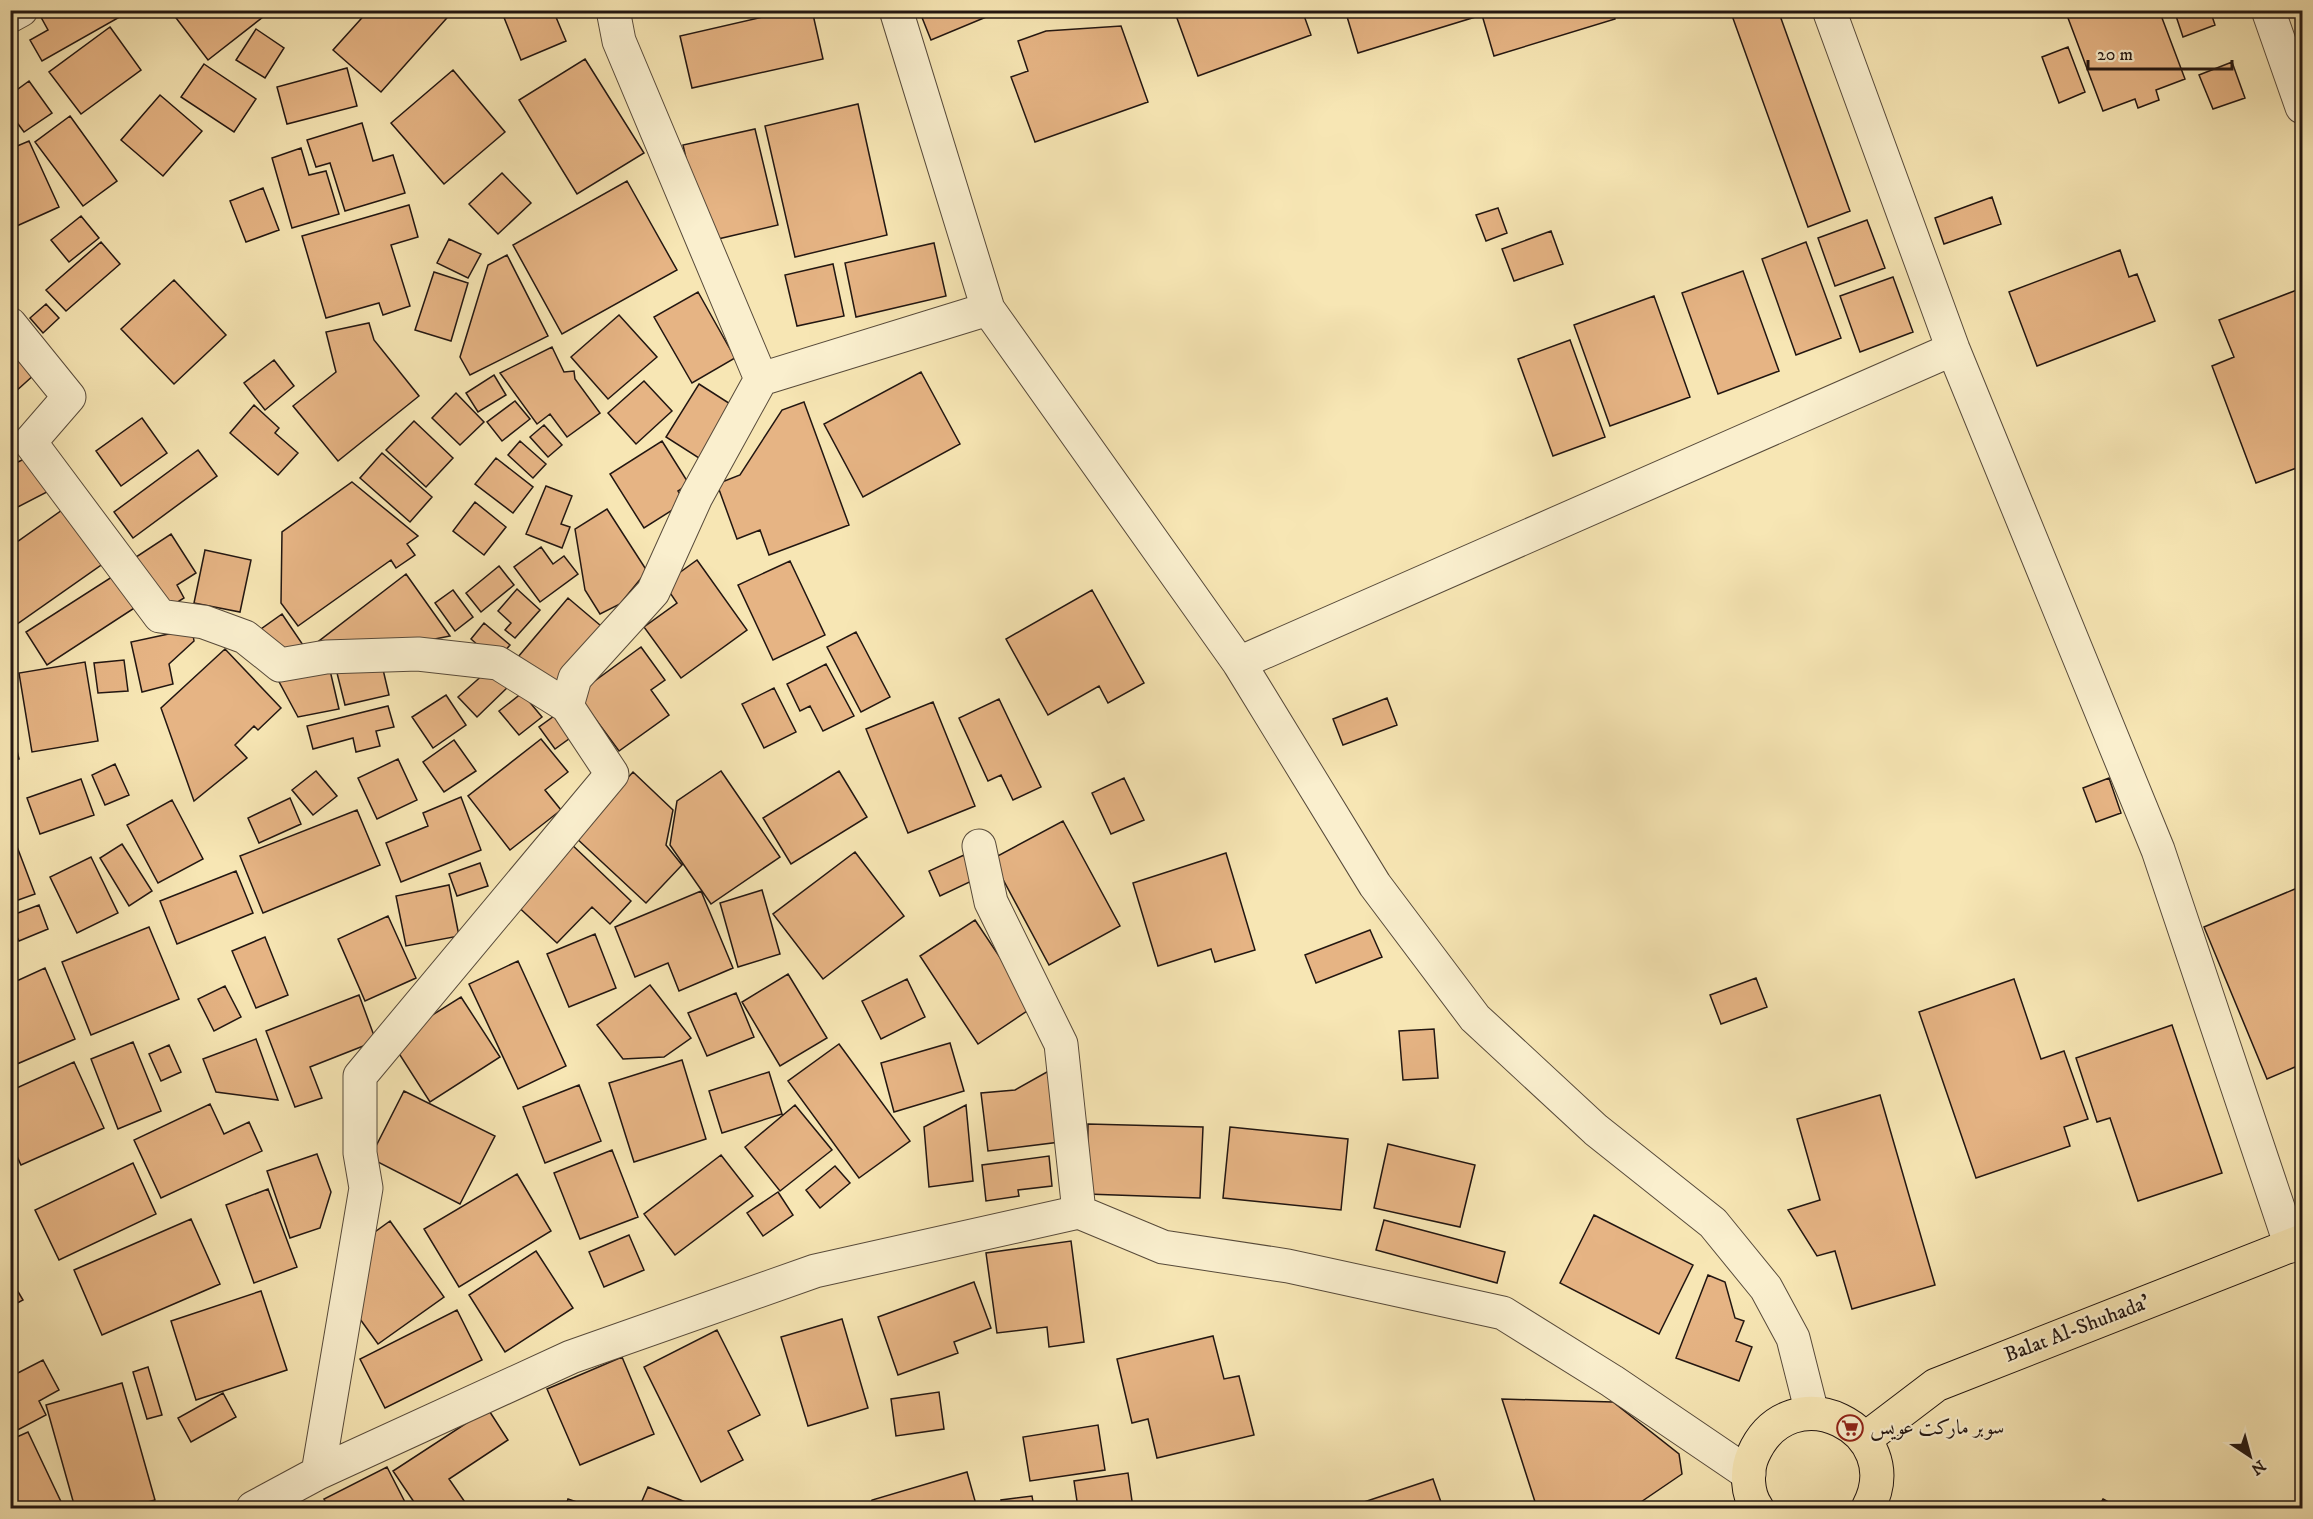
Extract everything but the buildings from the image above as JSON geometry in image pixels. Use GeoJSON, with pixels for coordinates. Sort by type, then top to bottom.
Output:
{"type":"FeatureCollection","features":[{"type":"Feature","properties":{"kind":"main road","name":"Balat Al-Shuhada'"},"geometry":{"type":"LineString","coordinates":[[1865,1440],[1936,1385],[2297,1244]]}},
{"type":"Feature","properties":{"kind":"main road"},"geometry":{"type":"LineString","coordinates":[[1757,1509],[1748,1484],[1750,1462],[1759,1441],[1774,1425],[1792,1416],[1812,1413],[1832,1416],[1850,1425],[1865,1440],[1874,1458],[1877,1478],[1874,1498],[1868,1509]]}},
{"type":"Feature","properties":{"kind":"street"},"geometry":{"type":"LineString","coordinates":[[11,17],[21,10]]}},
{"type":"Feature","properties":{"kind":"street"},"geometry":{"type":"LineString","coordinates":[[613,10],[619,41],[761,379]]}},
{"type":"Feature","properties":{"kind":"street"},"geometry":{"type":"LineString","coordinates":[[896,10],[988,309],[1239,663],[1375,885],[1475,1018],[1596,1130],[1713,1223],[1766,1288],[1793,1338],[1812,1413]]}},
{"type":"Feature","properties":{"kind":"street"},"geometry":{"type":"LineString","coordinates":[[1829,10],[1953,349],[2158,850],[2297,1244]]}},
{"type":"Feature","properties":{"kind":"street"},"geometry":{"type":"LineString","coordinates":[[2268,10],[2302,107]]}},
{"type":"Feature","properties":{"kind":"street"},"geometry":{"type":"LineString","coordinates":[[567,706],[575,678],[653,592],[696,497],[761,379],[988,309]]}},
{"type":"Feature","properties":{"kind":"street"},"geometry":{"type":"LineString","coordinates":[[10,324],[69,397],[30,441],[160,616],[204,622],[245,637],[280,665],[326,657],[418,654],[498,663],[567,706],[612,774],[360,1076],[360,1153],[366,1188],[318,1473]]}},
{"type":"Feature","properties":{"kind":"street"},"geometry":{"type":"LineString","coordinates":[[1239,663],[1953,349]]}},
{"type":"Feature","properties":{"kind":"street"},"geometry":{"type":"LineString","coordinates":[[979,846],[991,902],[1061,1044],[1079,1212]]}},
{"type":"Feature","properties":{"kind":"street"},"geometry":{"type":"LineString","coordinates":[[253,1509],[318,1473],[571,1357],[815,1271],[1079,1212],[1163,1247],[1288,1266],[1503,1313],[1612,1382],[1749,1474]]}},
{"type":"Feature","properties":{"kind":"place","name":"سوبر ماركت عويس"},"geometry":{"type":"Point","coordinates":[1850,1428]}}]}
